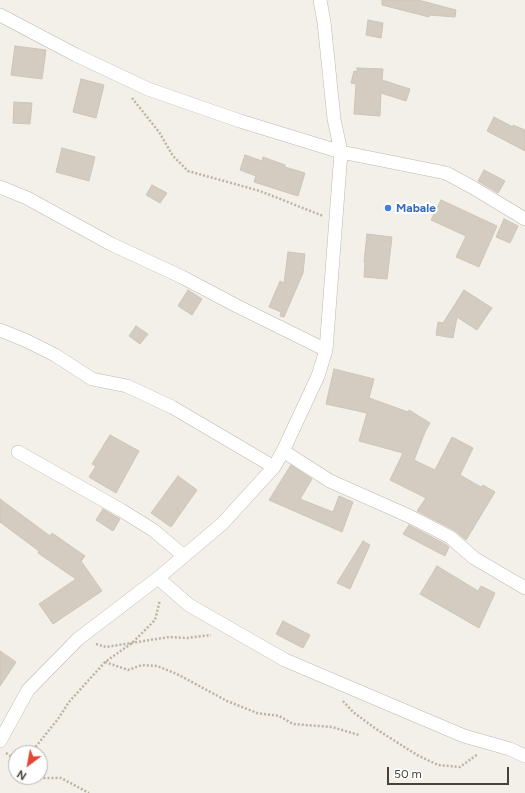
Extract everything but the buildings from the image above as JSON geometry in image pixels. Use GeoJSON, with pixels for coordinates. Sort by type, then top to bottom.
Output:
{"type":"FeatureCollection","features":[{"type":"Feature","properties":{"kind":"street"},"geometry":{"type":"LineString","coordinates":[[0,741],[28,690],[78,639],[158,578],[222,524],[274,467],[318,376],[326,350],[341,152],[334,119],[324,22],[320,0]]}},
{"type":"Feature","properties":{"kind":"street"},"geometry":{"type":"LineString","coordinates":[[0,15],[76,55],[148,89],[341,152],[446,173],[525,219]]}},
{"type":"Feature","properties":{"kind":"street"},"geometry":{"type":"LineString","coordinates":[[0,187],[27,198],[111,244],[182,277],[326,350]]}},
{"type":"Feature","properties":{"kind":"street"},"geometry":{"type":"LineString","coordinates":[[0,330],[55,355],[92,378],[127,386],[172,407],[274,467]]}},
{"type":"Feature","properties":{"kind":"street"},"geometry":{"type":"LineString","coordinates":[[283,451],[330,481],[409,516],[450,537],[474,558],[525,588]]}},
{"type":"Feature","properties":{"kind":"street"},"geometry":{"type":"LineString","coordinates":[[18,452],[121,510],[153,530],[184,556]]}},
{"type":"Feature","properties":{"kind":"street"},"geometry":{"type":"LineString","coordinates":[[158,578],[189,605],[285,660],[464,736],[510,749],[525,756]]}},
{"type":"Feature","properties":{"kind":"path"},"geometry":{"type":"LineString","coordinates":[[126,78],[132,98],[159,132],[173,156],[188,170],[260,192],[336,221]]}},
{"type":"Feature","properties":{"kind":"path"},"geometry":{"type":"LineString","coordinates":[[37,745],[58,719],[69,702],[105,662],[132,643],[155,620],[160,599]]}},
{"type":"Feature","properties":{"kind":"path"},"geometry":{"type":"LineString","coordinates":[[78,639],[106,647],[169,637],[187,638],[214,635]]}},
{"type":"Feature","properties":{"kind":"path"},"geometry":{"type":"LineString","coordinates":[[105,662],[128,670],[142,665],[157,666],[177,674],[227,701],[257,713],[279,716],[293,724],[332,728],[359,735]]}},
{"type":"Feature","properties":{"kind":"path"},"geometry":{"type":"LineString","coordinates":[[340,698],[353,712],[376,729],[417,755],[438,765],[460,767],[489,748],[492,744]]}},
{"type":"Feature","properties":{"kind":"path"},"geometry":{"type":"LineString","coordinates":[[48,778],[62,778],[89,793]]}},
{"type":"Feature","properties":{"kind":"place","name":"Mabale"},"geometry":{"type":"Point","coordinates":[388,208]}}]}
